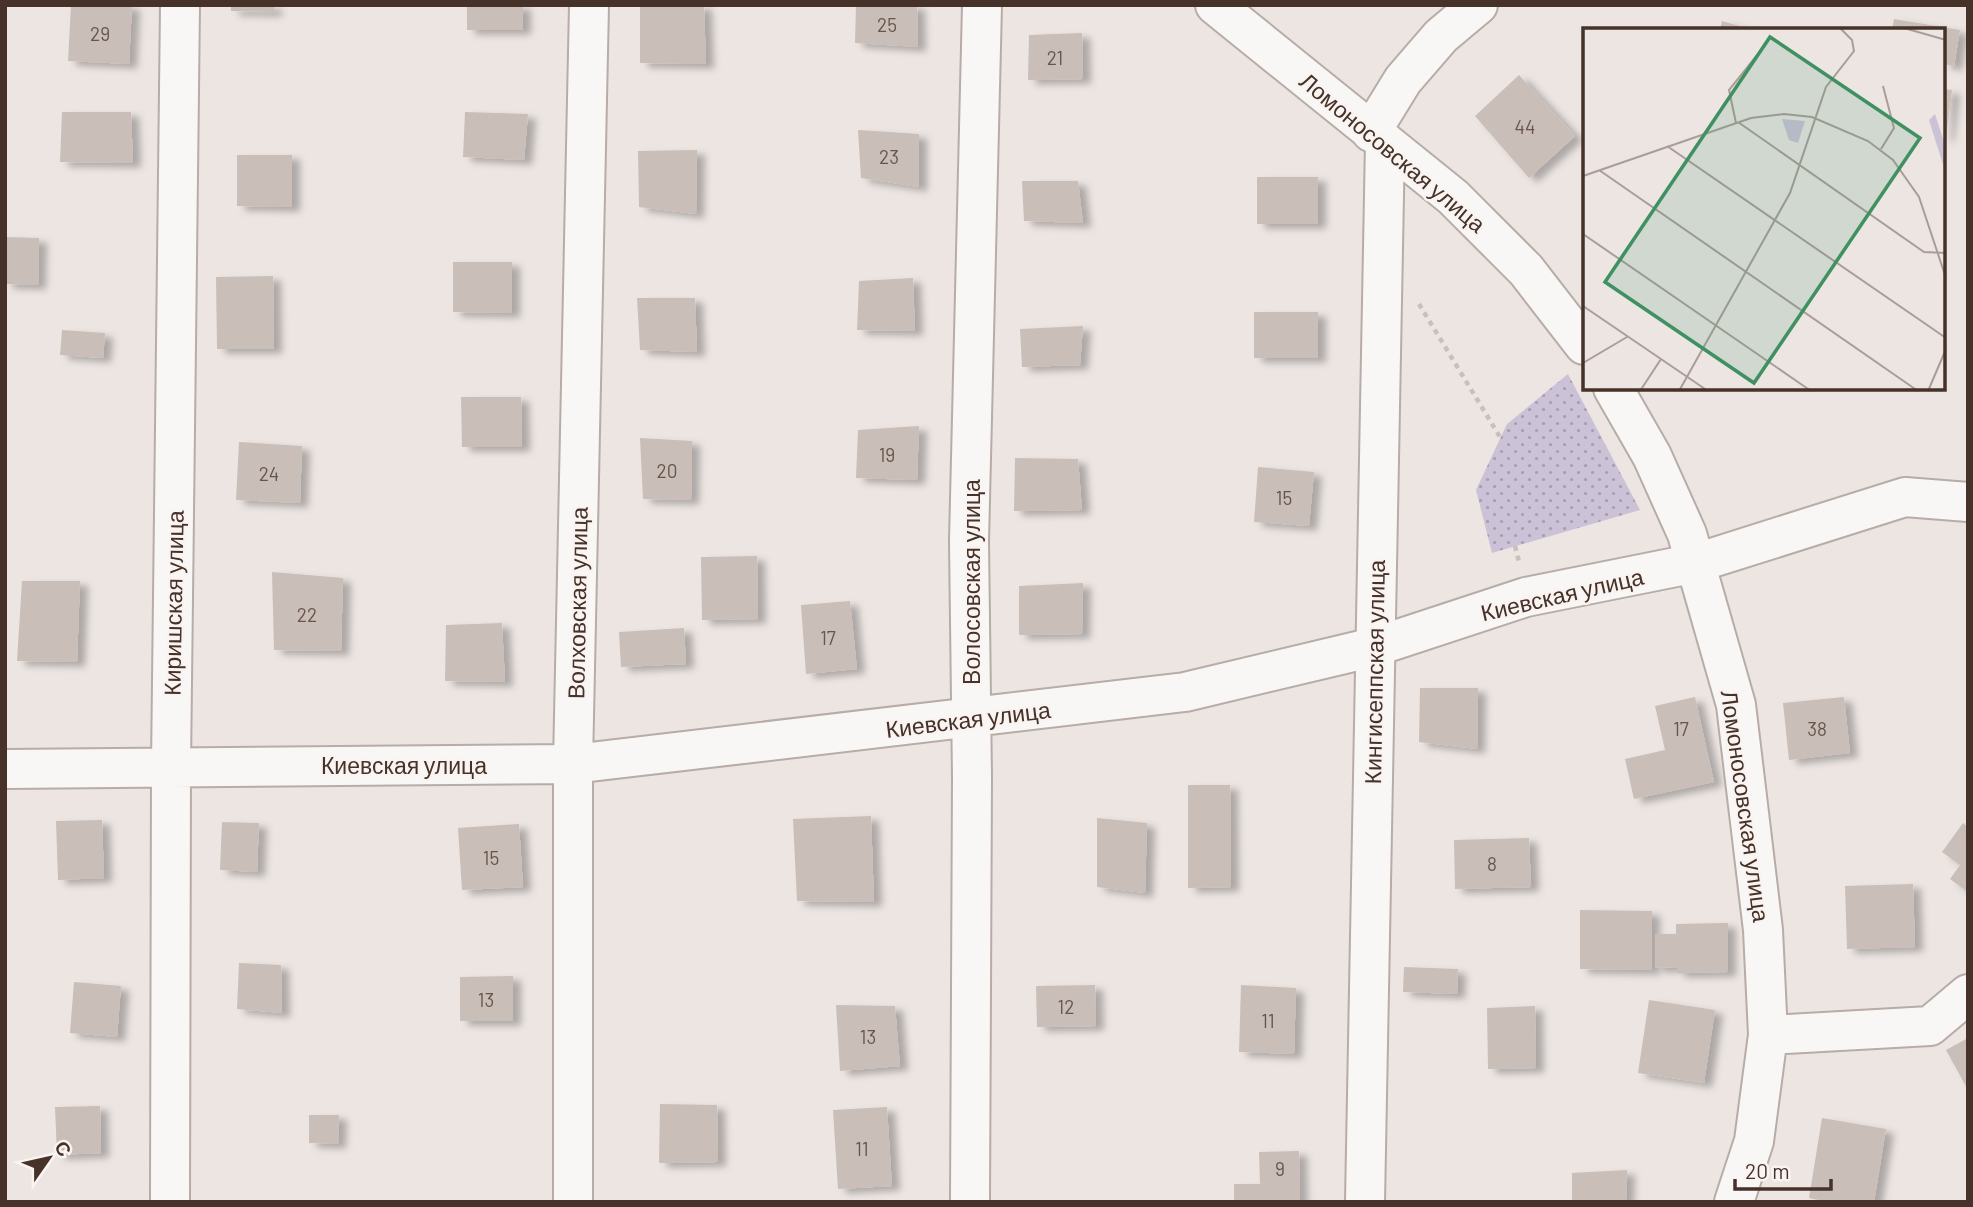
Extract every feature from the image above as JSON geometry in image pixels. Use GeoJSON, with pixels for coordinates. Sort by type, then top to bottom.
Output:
{"type":"FeatureCollection","features":[{"type":"Feature","properties":{"kind":"street","name":"Киришская улица"},"geometry":{"type":"LineString","coordinates":[[170,1202],[171,767],[180,5]]}},
{"type":"Feature","properties":{"kind":"street","name":"Волховская улица"},"geometry":{"type":"LineString","coordinates":[[573,1202],[573,764],[589,5]]}},
{"type":"Feature","properties":{"kind":"street","name":"Волосовская улица"},"geometry":{"type":"LineString","coordinates":[[970,1202],[972,791],[969,541],[982,5]]}},
{"type":"Feature","properties":{"kind":"street","name":"Ломоносовская улица"},"geometry":{"type":"LineString","coordinates":[[1215,5],[1453,197],[1527,270],[1583,344]]}},
{"type":"Feature","properties":{"kind":"street"},"geometry":{"type":"LineString","coordinates":[[1378,137],[1404,80],[1441,36],[1478,5]]}},
{"type":"Feature","properties":{"kind":"street","name":"Кингисеппская улица"},"geometry":{"type":"LineString","coordinates":[[1365,1202],[1374,647],[1378,137]]}},
{"type":"Feature","properties":{"kind":"street","name":"Ломоносовская улица"},"geometry":{"type":"LineString","coordinates":[[1614,390],[1652,456],[1687,534],[1736,705],[1763,930],[1768,1035],[1755,1141],[1734,1202]]}},
{"type":"Feature","properties":{"kind":"street","name":"Киевская улица"},"geometry":{"type":"LineString","coordinates":[[5,769],[573,764],[1185,692],[1374,647],[1527,597],[1696,564],[1905,497],[1968,502]]}},
{"type":"Feature","properties":{"kind":"street"},"geometry":{"type":"LineString","coordinates":[[1768,1035],[1930,1026],[1968,995]]}},
{"type":"Feature","properties":{"kind":"path"},"geometry":{"type":"LineString","coordinates":[[1416,300],[1500,437]]}},
{"type":"Feature","properties":{"kind":"shaded area"},"geometry":{"type":"Polygon","coordinates":[[[1568,374],[1640,510],[1492,553],[1476,490],[1507,424],[1568,374]]]}},
{"type":"Feature","properties":{"kind":"building"},"geometry":{"type":"Polygon","coordinates":[[[71,5],[132,5],[129,64],[68,61],[71,5]]]}},
{"type":"Feature","properties":{"kind":"building"},"geometry":{"type":"Polygon","coordinates":[[[231,5],[274,5],[274,12],[231,11],[231,5]]]}},
{"type":"Feature","properties":{"kind":"building"},"geometry":{"type":"Polygon","coordinates":[[[467,5],[523,5],[523,30],[467,30],[467,5]]]}},
{"type":"Feature","properties":{"kind":"building"},"geometry":{"type":"Polygon","coordinates":[[[640,5],[704,5],[706,64],[640,63],[640,5]]]}},
{"type":"Feature","properties":{"kind":"building"},"geometry":{"type":"Polygon","coordinates":[[[856,5],[917,5],[918,47],[855,43],[856,5]]]}},
{"type":"Feature","properties":{"kind":"building"},"geometry":{"type":"Polygon","coordinates":[[[1894,19],[1960,30],[1954,66],[1945,64],[1945,28],[1892,28],[1894,19]]]}},
{"type":"Feature","properties":{"kind":"building"},"geometry":{"type":"Polygon","coordinates":[[[1722,21],[1746,28],[1720,28],[1722,21]]]}},
{"type":"Feature","properties":{"kind":"building"},"geometry":{"type":"Polygon","coordinates":[[[1082,33],[1083,79],[1028,80],[1029,35],[1082,33]]]}},
{"type":"Feature","properties":{"kind":"building"},"geometry":{"type":"Polygon","coordinates":[[[1519,75],[1575,136],[1529,178],[1475,116],[1519,75]]]}},
{"type":"Feature","properties":{"kind":"building"},"geometry":{"type":"Polygon","coordinates":[[[1945,89],[1952,90],[1945,138],[1945,89]]]}},
{"type":"Feature","properties":{"kind":"building"},"geometry":{"type":"Polygon","coordinates":[[[62,112],[131,112],[133,163],[60,162],[62,112]]]}},
{"type":"Feature","properties":{"kind":"building"},"geometry":{"type":"Polygon","coordinates":[[[465,112],[528,114],[524,160],[463,157],[465,112]]]}},
{"type":"Feature","properties":{"kind":"building"},"geometry":{"type":"Polygon","coordinates":[[[858,130],[919,134],[919,187],[861,178],[858,130]]]}},
{"type":"Feature","properties":{"kind":"building"},"geometry":{"type":"Polygon","coordinates":[[[697,150],[696,214],[639,207],[638,151],[697,150]]]}},
{"type":"Feature","properties":{"kind":"building"},"geometry":{"type":"Polygon","coordinates":[[[237,155],[292,155],[292,207],[237,206],[237,155]]]}},
{"type":"Feature","properties":{"kind":"building"},"geometry":{"type":"Polygon","coordinates":[[[1257,177],[1318,177],[1318,224],[1257,224],[1257,177]]]}},
{"type":"Feature","properties":{"kind":"building"},"geometry":{"type":"Polygon","coordinates":[[[1022,181],[1078,181],[1083,223],[1024,221],[1022,181]]]}},
{"type":"Feature","properties":{"kind":"building"},"geometry":{"type":"Polygon","coordinates":[[[5,237],[39,238],[38,285],[5,284],[5,237]]]}},
{"type":"Feature","properties":{"kind":"building"},"geometry":{"type":"Polygon","coordinates":[[[453,262],[512,262],[512,313],[453,312],[453,262]]]}},
{"type":"Feature","properties":{"kind":"building"},"geometry":{"type":"Polygon","coordinates":[[[273,276],[274,349],[217,349],[216,277],[273,276]]]}},
{"type":"Feature","properties":{"kind":"building"},"geometry":{"type":"Polygon","coordinates":[[[913,278],[915,331],[857,330],[859,281],[913,278]]]}},
{"type":"Feature","properties":{"kind":"building"},"geometry":{"type":"Polygon","coordinates":[[[637,298],[695,298],[697,352],[640,350],[637,298]]]}},
{"type":"Feature","properties":{"kind":"building"},"geometry":{"type":"Polygon","coordinates":[[[1254,312],[1318,312],[1318,358],[1254,358],[1254,312]]]}},
{"type":"Feature","properties":{"kind":"building"},"geometry":{"type":"Polygon","coordinates":[[[1083,326],[1080,365],[1022,367],[1020,329],[1083,326]]]}},
{"type":"Feature","properties":{"kind":"building"},"geometry":{"type":"Polygon","coordinates":[[[62,330],[105,333],[103,358],[60,355],[62,330]]]}},
{"type":"Feature","properties":{"kind":"building"},"geometry":{"type":"Polygon","coordinates":[[[461,397],[521,397],[522,447],[462,447],[461,397]]]}},
{"type":"Feature","properties":{"kind":"building"},"geometry":{"type":"Polygon","coordinates":[[[919,426],[917,480],[856,478],[858,430],[919,426]]]}},
{"type":"Feature","properties":{"kind":"building"},"geometry":{"type":"Polygon","coordinates":[[[640,438],[692,441],[691,500],[643,499],[640,438]]]}},
{"type":"Feature","properties":{"kind":"building"},"geometry":{"type":"Polygon","coordinates":[[[239,442],[302,446],[300,503],[236,500],[239,442]]]}},
{"type":"Feature","properties":{"kind":"building"},"geometry":{"type":"Polygon","coordinates":[[[1015,458],[1078,459],[1082,510],[1014,511],[1015,458]]]}},
{"type":"Feature","properties":{"kind":"building"},"geometry":{"type":"Polygon","coordinates":[[[1258,467],[1314,472],[1309,526],[1254,522],[1258,467]]]}},
{"type":"Feature","properties":{"kind":"building"},"geometry":{"type":"Polygon","coordinates":[[[757,556],[758,619],[702,620],[701,557],[757,556]]]}},
{"type":"Feature","properties":{"kind":"building"},"geometry":{"type":"Polygon","coordinates":[[[272,572],[343,578],[341,651],[274,650],[272,572]]]}},
{"type":"Feature","properties":{"kind":"building"},"geometry":{"type":"Polygon","coordinates":[[[22,581],[80,581],[77,662],[17,661],[22,581]]]}},
{"type":"Feature","properties":{"kind":"building"},"geometry":{"type":"Polygon","coordinates":[[[1083,583],[1082,634],[1019,635],[1019,586],[1083,583]]]}},
{"type":"Feature","properties":{"kind":"building"},"geometry":{"type":"Polygon","coordinates":[[[850,601],[857,669],[806,674],[801,605],[850,601]]]}},
{"type":"Feature","properties":{"kind":"building"},"geometry":{"type":"Polygon","coordinates":[[[502,623],[505,682],[445,681],[446,625],[502,623]]]}},
{"type":"Feature","properties":{"kind":"building"},"geometry":{"type":"Polygon","coordinates":[[[684,628],[686,664],[621,667],[619,632],[684,628]]]}},
{"type":"Feature","properties":{"kind":"building"},"geometry":{"type":"Polygon","coordinates":[[[1420,688],[1478,688],[1477,749],[1419,742],[1420,688]]]}},
{"type":"Feature","properties":{"kind":"building"},"geometry":{"type":"Polygon","coordinates":[[[1695,697],[1714,782],[1634,799],[1625,759],[1665,750],[1655,706],[1695,697]]]}},
{"type":"Feature","properties":{"kind":"building"},"geometry":{"type":"Polygon","coordinates":[[[1844,697],[1850,753],[1789,760],[1783,703],[1844,697]]]}},
{"type":"Feature","properties":{"kind":"building"},"geometry":{"type":"Polygon","coordinates":[[[1188,785],[1230,785],[1231,887],[1188,888],[1188,785]]]}},
{"type":"Feature","properties":{"kind":"building"},"geometry":{"type":"Polygon","coordinates":[[[871,816],[874,902],[797,901],[793,819],[871,816]]]}},
{"type":"Feature","properties":{"kind":"building"},"geometry":{"type":"Polygon","coordinates":[[[1097,818],[1147,823],[1145,893],[1097,887],[1097,818]]]}},
{"type":"Feature","properties":{"kind":"building"},"geometry":{"type":"Polygon","coordinates":[[[102,820],[104,878],[58,880],[56,821],[102,820]]]}},
{"type":"Feature","properties":{"kind":"building"},"geometry":{"type":"Polygon","coordinates":[[[222,822],[259,823],[257,872],[220,870],[222,822]]]}},
{"type":"Feature","properties":{"kind":"building"},"geometry":{"type":"Polygon","coordinates":[[[1963,823],[1968,827],[1968,892],[1950,879],[1960,865],[1942,852],[1963,823]]]}},
{"type":"Feature","properties":{"kind":"building"},"geometry":{"type":"Polygon","coordinates":[[[519,824],[523,887],[462,890],[458,828],[519,824]]]}},
{"type":"Feature","properties":{"kind":"building"},"geometry":{"type":"Polygon","coordinates":[[[1529,838],[1531,887],[1455,889],[1454,840],[1529,838]]]}},
{"type":"Feature","properties":{"kind":"building"},"geometry":{"type":"Polygon","coordinates":[[[1913,884],[1915,947],[1847,949],[1845,886],[1913,884]]]}},
{"type":"Feature","properties":{"kind":"building"},"geometry":{"type":"Polygon","coordinates":[[[1580,910],[1652,911],[1652,970],[1580,969],[1580,910]]]}},
{"type":"Feature","properties":{"kind":"building"},"geometry":{"type":"Polygon","coordinates":[[[1728,923],[1728,972],[1677,973],[1677,967],[1655,968],[1655,934],[1676,934],[1676,924],[1728,923]]]}},
{"type":"Feature","properties":{"kind":"building"},"geometry":{"type":"Polygon","coordinates":[[[239,963],[281,965],[282,1013],[237,1009],[239,963]]]}},
{"type":"Feature","properties":{"kind":"building"},"geometry":{"type":"Polygon","coordinates":[[[1404,967],[1458,969],[1457,994],[1403,992],[1404,967]]]}},
{"type":"Feature","properties":{"kind":"building"},"geometry":{"type":"Polygon","coordinates":[[[513,976],[513,1021],[460,1021],[460,977],[513,976]]]}},
{"type":"Feature","properties":{"kind":"building"},"geometry":{"type":"Polygon","coordinates":[[[74,982],[121,986],[117,1037],[70,1033],[74,982]]]}},
{"type":"Feature","properties":{"kind":"building"},"geometry":{"type":"Polygon","coordinates":[[[1095,985],[1096,1026],[1037,1027],[1036,986],[1095,985]]]}},
{"type":"Feature","properties":{"kind":"building"},"geometry":{"type":"Polygon","coordinates":[[[1241,985],[1296,988],[1294,1054],[1239,1052],[1241,985]]]}},
{"type":"Feature","properties":{"kind":"building"},"geometry":{"type":"Polygon","coordinates":[[[1649,1000],[1715,1010],[1704,1083],[1638,1073],[1649,1000]]]}},
{"type":"Feature","properties":{"kind":"building"},"geometry":{"type":"Polygon","coordinates":[[[836,1005],[895,1006],[900,1066],[840,1071],[836,1005]]]}},
{"type":"Feature","properties":{"kind":"building"},"geometry":{"type":"Polygon","coordinates":[[[1535,1006],[1536,1068],[1488,1069],[1487,1008],[1535,1006]]]}},
{"type":"Feature","properties":{"kind":"building"},"geometry":{"type":"Polygon","coordinates":[[[1968,1038],[1968,1090],[1946,1050],[1968,1038]]]}},
{"type":"Feature","properties":{"kind":"building"},"geometry":{"type":"Polygon","coordinates":[[[660,1104],[717,1105],[718,1162],[659,1163],[660,1104]]]}},
{"type":"Feature","properties":{"kind":"building"},"geometry":{"type":"Polygon","coordinates":[[[100,1106],[101,1153],[57,1155],[55,1107],[100,1106]]]}},
{"type":"Feature","properties":{"kind":"building"},"geometry":{"type":"Polygon","coordinates":[[[887,1107],[892,1186],[838,1189],[833,1110],[887,1107]]]}},
{"type":"Feature","properties":{"kind":"building"},"geometry":{"type":"Polygon","coordinates":[[[309,1115],[339,1115],[338,1144],[309,1143],[309,1115]]]}},
{"type":"Feature","properties":{"kind":"building"},"geometry":{"type":"Polygon","coordinates":[[[1822,1118],[1886,1129],[1874,1202],[1829,1202],[1809,1198],[1822,1118]]]}},
{"type":"Feature","properties":{"kind":"building"},"geometry":{"type":"Polygon","coordinates":[[[1299,1151],[1300,1202],[1234,1202],[1234,1184],[1260,1184],[1259,1152],[1299,1151]]]}},
{"type":"Feature","properties":{"kind":"building"},"geometry":{"type":"Polygon","coordinates":[[[1627,1170],[1626,1202],[1572,1202],[1572,1173],[1627,1170]]]}}]}
